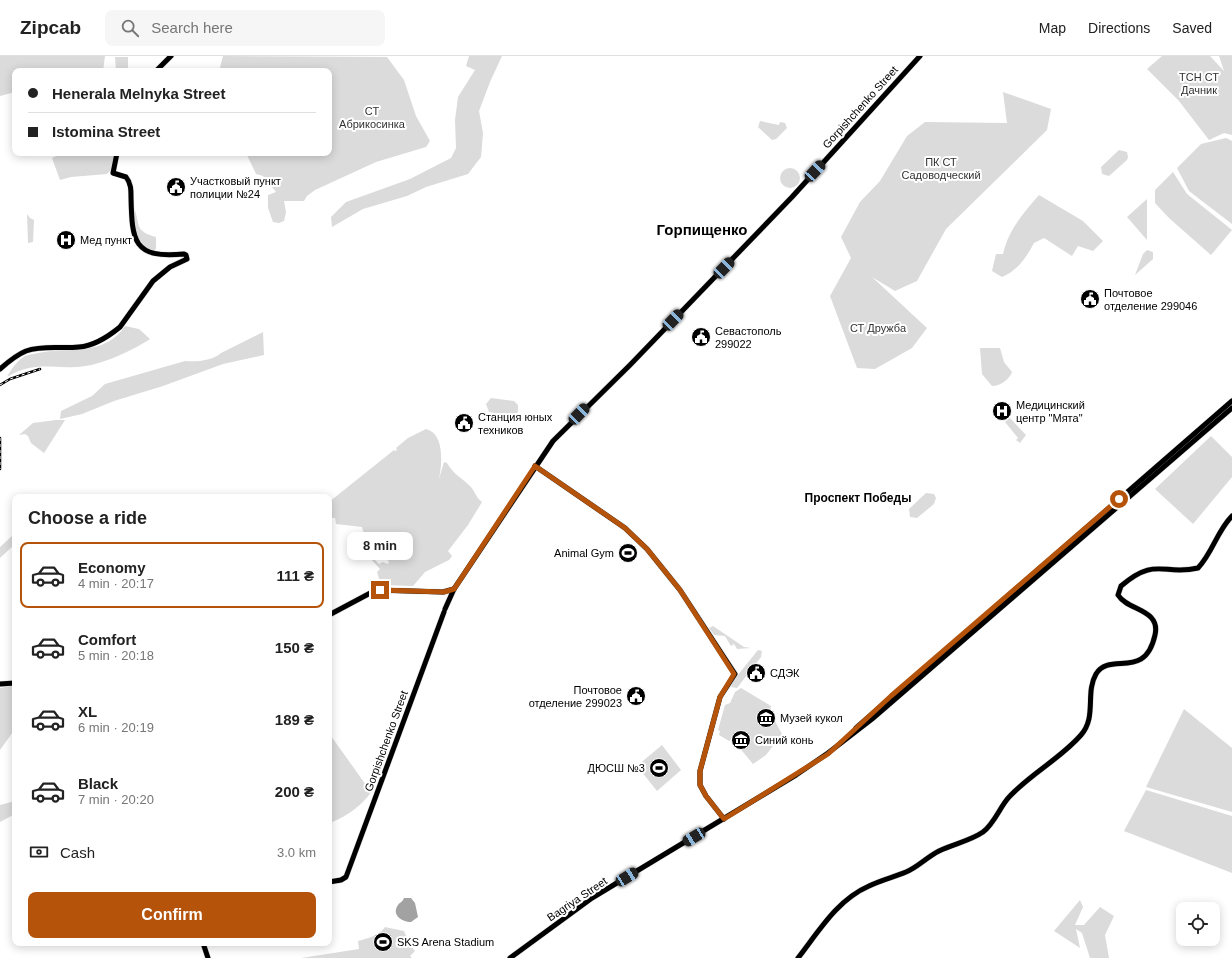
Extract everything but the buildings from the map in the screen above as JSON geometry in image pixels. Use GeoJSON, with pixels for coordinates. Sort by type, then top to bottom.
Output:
{"type":"FeatureCollection","features":[{"type":"Feature","properties":{"kind":"main road"},"geometry":{"type":"LineString","coordinates":[[159,68],[171,56]]}},
{"type":"Feature","properties":{"kind":"main road","name":"Gorpishchenko Street"},"geometry":{"type":"LineString","coordinates":[[332,882],[341,880],[346,877],[454,589],[535,466],[553,441],[630,365],[792,197],[920,56]]}},
{"type":"Feature","properties":{"kind":"main road"},"geometry":{"type":"LineString","coordinates":[[0,369],[16,356],[27,351],[42,348],[88,346],[113,332],[120,326],[153,281],[170,267],[187,259],[186,255],[153,253],[145,250],[135,238],[132,230],[131,184],[126,177],[113,173],[116,156]]}},
{"type":"Feature","properties":{"kind":"main road"},"geometry":{"type":"LineString","coordinates":[[968,632],[1232,401]]}},
{"type":"Feature","properties":{"kind":"main road"},"geometry":{"type":"LineString","coordinates":[[968,632],[1232,408]]}},
{"type":"Feature","properties":{"kind":"main road"},"geometry":{"type":"LineString","coordinates":[[535,466],[625,528],[647,549],[680,590],[734,674],[720,697],[700,771],[700,785],[706,796],[724,819]]}},
{"type":"Feature","properties":{"kind":"main road"},"geometry":{"type":"LineString","coordinates":[[798,958],[828,919],[852,896],[869,886],[906,872],[940,850],[967,840],[984,831],[1009,797],[1023,783],[1082,734],[1089,722],[1094,681],[1099,671],[1105,665],[1127,664],[1139,660],[1147,655],[1153,647],[1156,632],[1154,620],[1146,612],[1122,602],[1118,595],[1121,586],[1142,571],[1155,567],[1186,569],[1198,568],[1210,552],[1222,526],[1232,516]]}},
{"type":"Feature","properties":{"kind":"main road"},"geometry":{"type":"LineString","coordinates":[[332,613],[376,590],[444,592],[454,589]]}},
{"type":"Feature","properties":{"kind":"main road"},"geometry":{"type":"LineString","coordinates":[[444,592],[448,594],[449,600]]}},
{"type":"Feature","properties":{"kind":"main road","name":"Bagriya Street"},"geometry":{"type":"LineString","coordinates":[[510,958],[592,898],[796,775],[872,719],[968,632]]}},
{"type":"Feature","properties":{"kind":"main road"},"geometry":{"type":"LineString","coordinates":[[0,684],[12,683]]}},
{"type":"Feature","properties":{"kind":"main road"},"geometry":{"type":"LineString","coordinates":[[204,946],[208,958]]}},
{"type":"Feature","properties":{"kind":"green space"},"geometry":{"type":"Polygon","coordinates":[[[0,56],[105,56],[103,68],[12,68],[12,93],[0,96],[0,56]]]}},
{"type":"Feature","properties":{"kind":"green space","name":"СТ Абрикосинка"},"geometry":{"type":"Polygon","coordinates":[[[223,56],[387,57],[404,80],[416,116],[430,141],[426,147],[376,162],[315,190],[307,196],[304,201],[284,201],[286,212],[284,221],[279,223],[273,222],[268,208],[268,195],[276,192],[263,176],[256,174],[247,156],[332,156],[332,68],[220,68],[223,56]]]}},
{"type":"Feature","properties":{"kind":"green space"},"geometry":{"type":"Polygon","coordinates":[[[469,56],[502,56],[479,111],[483,133],[481,157],[468,174],[426,187],[407,196],[363,209],[332,227],[331,217],[346,202],[410,179],[451,158],[456,148],[455,120],[458,97],[475,70],[466,66],[469,56]]]}},
{"type":"Feature","properties":{"kind":"green space","name":"ТСН СТ Дачник"},"geometry":{"type":"Polygon","coordinates":[[[1162,56],[1210,56],[1224,71],[1219,56],[1232,56],[1232,135],[1224,133],[1209,140],[1179,101],[1147,69],[1162,56]]]}},
{"type":"Feature","properties":{"kind":"green space"},"geometry":{"type":"Polygon","coordinates":[[[115,57],[128,57],[128,68],[116,68],[115,57]]]}},
{"type":"Feature","properties":{"kind":"green space","name":"ПК СТ Садоводческий"},"geometry":{"type":"Polygon","coordinates":[[[1003,92],[1051,109],[1047,130],[946,229],[917,281],[895,291],[872,277],[927,328],[912,348],[875,369],[857,368],[830,296],[851,258],[841,237],[860,202],[880,181],[907,136],[925,122],[1007,123],[1003,92]]]}},
{"type":"Feature","properties":{"kind":"green space"},"geometry":{"type":"Polygon","coordinates":[[[760,121],[779,125],[780,122],[785,123],[787,128],[776,139],[772,140],[758,127],[760,121]]]}},
{"type":"Feature","properties":{"kind":"green space"},"geometry":{"type":"Polygon","coordinates":[[[1226,138],[1232,141],[1232,224],[1189,191],[1177,168],[1201,144],[1226,138]]]}},
{"type":"Feature","properties":{"kind":"green space"},"geometry":{"type":"Polygon","coordinates":[[[1119,150],[1127,152],[1127,160],[1109,176],[1102,174],[1101,167],[1119,150]]]}},
{"type":"Feature","properties":{"kind":"green space"},"geometry":{"type":"Polygon","coordinates":[[[56,156],[114,156],[111,170],[107,174],[71,177],[60,180],[52,158],[56,156]]]}},
{"type":"Feature","properties":{"kind":"green space"},"geometry":{"type":"Polygon","coordinates":[[[790,168],[797,171],[800,178],[797,185],[790,188],[783,185],[780,178],[783,171],[790,168]]]}},
{"type":"Feature","properties":{"kind":"green space"},"geometry":{"type":"Polygon","coordinates":[[[1173,172],[1187,194],[1232,230],[1211,255],[1169,218],[1155,203],[1155,190],[1173,172]]]}},
{"type":"Feature","properties":{"kind":"green space"},"geometry":{"type":"Polygon","coordinates":[[[1039,195],[1083,221],[1103,241],[1093,251],[1078,246],[1072,256],[1044,238],[1034,243],[1021,263],[1013,271],[1002,277],[992,271],[996,254],[1003,254],[1013,230],[1039,195]]]}},
{"type":"Feature","properties":{"kind":"green space"},"geometry":{"type":"Polygon","coordinates":[[[1147,199],[1147,240],[1127,217],[1147,199]]]}},
{"type":"Feature","properties":{"kind":"green space"},"geometry":{"type":"Polygon","coordinates":[[[135,210],[141,230],[156,237],[155,251],[144,246],[137,235],[134,222],[135,210]]]}},
{"type":"Feature","properties":{"kind":"green space"},"geometry":{"type":"Polygon","coordinates":[[[27,214],[34,220],[33,242],[28,243],[27,214]]]}},
{"type":"Feature","properties":{"kind":"green space"},"geometry":{"type":"Polygon","coordinates":[[[1147,250],[1153,252],[1153,259],[1135,275],[1143,254],[1147,250]]]}},
{"type":"Feature","properties":{"kind":"green space"},"geometry":{"type":"Polygon","coordinates":[[[125,326],[139,329],[150,339],[119,356],[93,365],[28,368],[7,377],[15,365],[25,356],[44,352],[77,350],[99,346],[108,342],[125,326]]]}},
{"type":"Feature","properties":{"kind":"green space"},"geometry":{"type":"Polygon","coordinates":[[[263,332],[264,355],[223,364],[163,386],[114,401],[82,414],[60,419],[61,411],[92,396],[105,384],[185,361],[199,361],[213,358],[263,332]]]}},
{"type":"Feature","properties":{"kind":"green space"},"geometry":{"type":"Polygon","coordinates":[[[980,348],[1000,348],[1004,362],[1012,372],[1009,378],[998,385],[992,386],[982,374],[980,348]]]}},
{"type":"Feature","properties":{"kind":"green space"},"geometry":{"type":"Polygon","coordinates":[[[491,398],[514,401],[518,405],[518,412],[513,416],[489,412],[486,404],[491,398]]]}},
{"type":"Feature","properties":{"kind":"green space"},"geometry":{"type":"Polygon","coordinates":[[[1010,418],[1026,435],[1020,443],[1016,440],[1018,438],[1005,422],[1010,418]]]}},
{"type":"Feature","properties":{"kind":"green space"},"geometry":{"type":"Polygon","coordinates":[[[65,420],[44,453],[31,443],[28,436],[25,434],[19,435],[33,423],[65,420]]]}},
{"type":"Feature","properties":{"kind":"green space"},"geometry":{"type":"Polygon","coordinates":[[[426,429],[432,432],[439,443],[441,450],[439,479],[444,462],[447,463],[455,473],[470,486],[478,499],[482,502],[468,525],[448,551],[452,556],[449,560],[425,572],[413,586],[381,585],[377,572],[380,569],[358,545],[353,546],[348,539],[351,536],[354,538],[379,564],[383,562],[388,564],[389,562],[363,531],[362,527],[336,524],[335,518],[332,518],[332,500],[394,450],[397,450],[396,448],[408,438],[426,429]]]}},
{"type":"Feature","properties":{"kind":"green space"},"geometry":{"type":"Polygon","coordinates":[[[1211,436],[1232,457],[1232,477],[1193,524],[1155,489],[1211,436]]]}},
{"type":"Feature","properties":{"kind":"green space"},"geometry":{"type":"Polygon","coordinates":[[[926,493],[934,494],[936,498],[934,504],[917,518],[910,517],[909,509],[926,493]]]}},
{"type":"Feature","properties":{"kind":"green space"},"geometry":{"type":"Polygon","coordinates":[[[12,536],[12,547],[0,558],[0,547],[12,536]]]}},
{"type":"Feature","properties":{"kind":"green space"},"geometry":{"type":"Polygon","coordinates":[[[713,626],[744,647],[751,648],[737,649],[734,644],[731,646],[725,636],[714,635],[709,628],[713,626]]]}},
{"type":"Feature","properties":{"kind":"green space"},"geometry":{"type":"Polygon","coordinates":[[[758,650],[762,651],[761,657],[737,688],[731,687],[733,681],[758,650]]]}},
{"type":"Feature","properties":{"kind":"green space"},"geometry":{"type":"Polygon","coordinates":[[[12,686],[12,733],[0,750],[0,688],[12,686]]]}},
{"type":"Feature","properties":{"kind":"green space"},"geometry":{"type":"Polygon","coordinates":[[[741,688],[771,706],[770,712],[782,734],[766,755],[753,764],[732,739],[729,741],[719,735],[720,731],[718,730],[725,705],[730,703],[735,692],[741,688]]]}},
{"type":"Feature","properties":{"kind":"green space"},"geometry":{"type":"Polygon","coordinates":[[[1184,709],[1232,748],[1232,812],[1146,787],[1184,709]]]}},
{"type":"Feature","properties":{"kind":"green space"},"geometry":{"type":"Polygon","coordinates":[[[332,737],[371,792],[363,802],[352,811],[332,822],[332,737]]]}},
{"type":"Feature","properties":{"kind":"green space","name":"ДЮСШ №3"},"geometry":{"type":"Polygon","coordinates":[[[662,745],[681,770],[657,791],[637,766],[662,745]]]}},
{"type":"Feature","properties":{"kind":"green space"},"geometry":{"type":"Polygon","coordinates":[[[1146,790],[1232,816],[1232,873],[1124,831],[1146,790]]]}},
{"type":"Feature","properties":{"kind":"green space"},"geometry":{"type":"Polygon","coordinates":[[[12,802],[12,816],[0,822],[0,805],[12,802]]]}},
{"type":"Feature","properties":{"kind":"green space"},"geometry":{"type":"Polygon","coordinates":[[[1080,900],[1083,907],[1075,925],[1084,925],[1100,907],[1114,916],[1105,935],[1109,958],[1090,958],[1082,933],[1076,929],[1080,948],[1054,931],[1080,900]]]}},
{"type":"Feature","properties":{"kind":"green space","name":"SKS Arena Stadium"},"geometry":{"type":"Polygon","coordinates":[[[385,927],[404,931],[410,945],[415,951],[410,956],[412,958],[301,958],[359,949],[358,941],[376,935],[385,927]]]}},
{"type":"Feature","properties":{"kind":"shaded area"},"geometry":{"type":"Polygon","coordinates":[[[404,898],[411,898],[415,903],[418,917],[411,922],[404,921],[398,917],[396,912],[398,905],[404,898]]]}},
{"type":"Feature","properties":{"kind":"railway"},"geometry":{"type":"LineString","coordinates":[[0,385],[10,379],[40,369]]}},
{"type":"Feature","properties":{"kind":"railway"},"geometry":{"type":"LineString","coordinates":[[0,438],[0,469]]}},
{"type":"Feature","properties":{"kind":"place","name":"Участковый пункт полиции №24"},"geometry":{"type":"Point","coordinates":[176,187]}},
{"type":"Feature","properties":{"kind":"place","name":"Мед пункт"},"geometry":{"type":"Point","coordinates":[66,240]}},
{"type":"Feature","properties":{"kind":"place","name":"Почтовое отделение 299046"},"geometry":{"type":"Point","coordinates":[1090,299]}},
{"type":"Feature","properties":{"kind":"place","name":"Севастополь 299022"},"geometry":{"type":"Point","coordinates":[701,337]}},
{"type":"Feature","properties":{"kind":"place","name":"Медицинский центр \"Мята\""},"geometry":{"type":"Point","coordinates":[1002,411]}},
{"type":"Feature","properties":{"kind":"place","name":"Станция юных техников"},"geometry":{"type":"Point","coordinates":[464,423]}},
{"type":"Feature","properties":{"kind":"place","name":"Animal Gym"},"geometry":{"type":"Point","coordinates":[628,553]}},
{"type":"Feature","properties":{"kind":"place","name":"СДЭК"},"geometry":{"type":"Point","coordinates":[756,673]}},
{"type":"Feature","properties":{"kind":"place","name":"Почтовое отделение 299023"},"geometry":{"type":"Point","coordinates":[636,696]}},
{"type":"Feature","properties":{"kind":"place","name":"Музей кукол"},"geometry":{"type":"Point","coordinates":[766,718]}},
{"type":"Feature","properties":{"kind":"place","name":"Синий конь"},"geometry":{"type":"Point","coordinates":[741,740]}},
{"type":"Feature","properties":{"kind":"place","name":"ДЮСШ №3"},"geometry":{"type":"Point","coordinates":[659,768]}},
{"type":"Feature","properties":{"kind":"place","name":"SKS Arena Stadium"},"geometry":{"type":"Point","coordinates":[383,942]}},
{"type":"Feature","properties":{"kind":"district","name":"Горпищенко"},"geometry":{"type":"Point","coordinates":[702,229]}},
{"type":"Feature","properties":{"kind":"district","name":"Проспект Победы"},"geometry":{"type":"Point","coordinates":[858,498]}},
{"type":"Feature","properties":{"kind":"route"},"geometry":{"type":"LineString","coordinates":[[380,590],[444,592],[454,589],[535,466],[625,528],[647,549],[680,590],[706,628],[734,674],[726,684],[720,697],[699,779],[700,785],[706,796],[724,819],[764,796],[828,754],[891,696],[1119,499]]}},
{"type":"Feature","properties":{"kind":"park label","name":"СТ Дружба"},"geometry":{"type":"Point","coordinates":[878,328]}}]}
